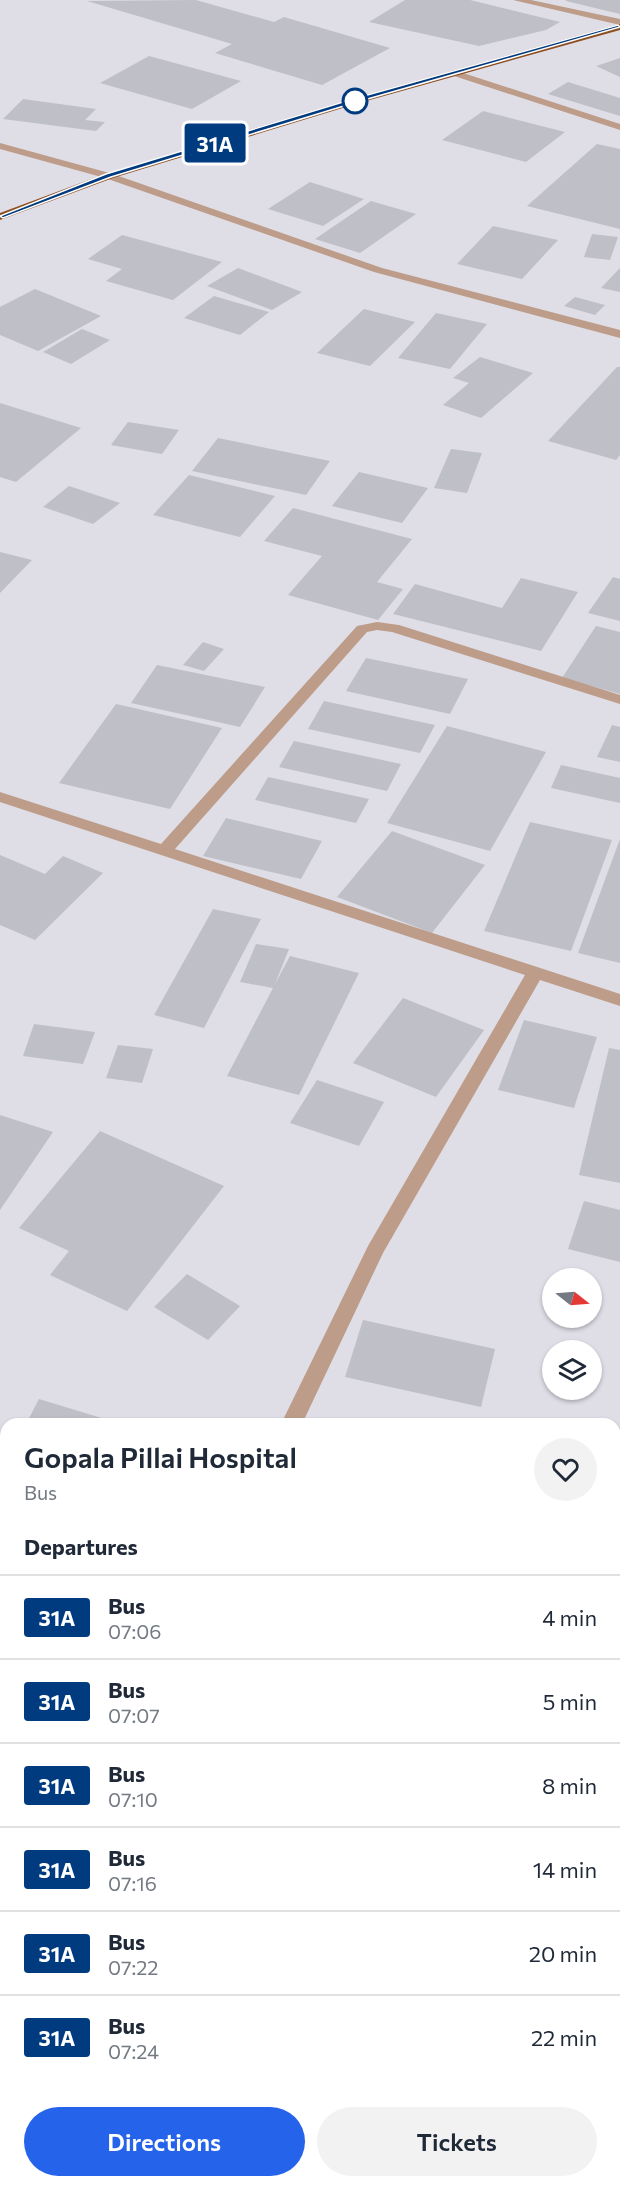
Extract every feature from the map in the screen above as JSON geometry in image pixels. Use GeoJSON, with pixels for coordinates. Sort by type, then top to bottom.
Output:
{"type":"FeatureCollection","features":[{"type":"Feature","properties":{"kind":"highway"},"geometry":{"type":"LineString","coordinates":[[0,216],[109,176],[344,104],[620,27]]}},
{"type":"Feature","properties":{"kind":"street"},"geometry":{"type":"LineString","coordinates":[[518,0],[620,22]]}},
{"type":"Feature","properties":{"kind":"street"},"geometry":{"type":"LineString","coordinates":[[454,73],[620,127]]}},
{"type":"Feature","properties":{"kind":"street"},"geometry":{"type":"LineString","coordinates":[[0,146],[109,176],[378,270],[620,333]]}},
{"type":"Feature","properties":{"kind":"street"},"geometry":{"type":"LineString","coordinates":[[164,851],[362,629],[377,626],[394,628],[620,700]]}},
{"type":"Feature","properties":{"kind":"street"},"geometry":{"type":"LineString","coordinates":[[0,797],[620,1000]]}},
{"type":"Feature","properties":{"kind":"street"},"geometry":{"type":"LineString","coordinates":[[294,1418],[375,1251],[536,973]]}},
{"type":"Feature","properties":{"kind":"building"},"geometry":{"type":"Polygon","coordinates":[[[196,0],[274,22],[284,17],[390,48],[322,85],[215,53],[232,44],[87,1],[196,0]]]}},
{"type":"Feature","properties":{"kind":"building"},"geometry":{"type":"Polygon","coordinates":[[[405,0],[470,0],[560,22],[546,30],[479,46],[369,22],[405,0]]]}},
{"type":"Feature","properties":{"kind":"building"},"geometry":{"type":"Polygon","coordinates":[[[620,0],[620,14],[566,1],[620,0]]]}},
{"type":"Feature","properties":{"kind":"building"},"geometry":{"type":"Polygon","coordinates":[[[149,56],[241,81],[192,109],[100,83],[149,56]]]}},
{"type":"Feature","properties":{"kind":"building"},"geometry":{"type":"Polygon","coordinates":[[[620,58],[620,77],[596,66],[620,58]]]}},
{"type":"Feature","properties":{"kind":"building"},"geometry":{"type":"Polygon","coordinates":[[[568,82],[620,98],[620,116],[548,94],[568,82]]]}},
{"type":"Feature","properties":{"kind":"building"},"geometry":{"type":"Polygon","coordinates":[[[23,99],[96,109],[85,120],[105,122],[96,131],[3,119],[23,99]]]}},
{"type":"Feature","properties":{"kind":"building"},"geometry":{"type":"Polygon","coordinates":[[[483,111],[565,132],[526,162],[442,140],[483,111]]]}},
{"type":"Feature","properties":{"kind":"building"},"geometry":{"type":"Polygon","coordinates":[[[597,144],[620,149],[620,229],[527,206],[597,144]]]}},
{"type":"Feature","properties":{"kind":"building"},"geometry":{"type":"Polygon","coordinates":[[[310,182],[364,199],[323,226],[268,209],[310,182]]]}},
{"type":"Feature","properties":{"kind":"building"},"geometry":{"type":"Polygon","coordinates":[[[371,201],[416,214],[360,253],[315,239],[371,201]]]}},
{"type":"Feature","properties":{"kind":"building"},"geometry":{"type":"Polygon","coordinates":[[[493,226],[558,240],[522,279],[457,264],[493,226]]]}},
{"type":"Feature","properties":{"kind":"building"},"geometry":{"type":"Polygon","coordinates":[[[592,234],[618,237],[610,260],[584,257],[592,234]]]}},
{"type":"Feature","properties":{"kind":"building"},"geometry":{"type":"Polygon","coordinates":[[[122,235],[222,262],[173,300],[106,281],[122,269],[88,259],[122,235]]]}},
{"type":"Feature","properties":{"kind":"building"},"geometry":{"type":"Polygon","coordinates":[[[238,268],[302,292],[272,310],[207,286],[238,268]]]}},
{"type":"Feature","properties":{"kind":"building"},"geometry":{"type":"Polygon","coordinates":[[[620,268],[620,292],[601,288],[620,268]]]}},
{"type":"Feature","properties":{"kind":"building"},"geometry":{"type":"Polygon","coordinates":[[[35,289],[101,316],[38,351],[0,335],[0,307],[35,289]]]}},
{"type":"Feature","properties":{"kind":"building"},"geometry":{"type":"Polygon","coordinates":[[[214,296],[269,312],[240,335],[184,318],[214,296]]]}},
{"type":"Feature","properties":{"kind":"building"},"geometry":{"type":"Polygon","coordinates":[[[575,297],[605,305],[595,315],[564,306],[575,297]]]}},
{"type":"Feature","properties":{"kind":"building"},"geometry":{"type":"Polygon","coordinates":[[[364,309],[415,322],[370,366],[317,353],[364,309]]]}},
{"type":"Feature","properties":{"kind":"building"},"geometry":{"type":"Polygon","coordinates":[[[436,313],[487,324],[450,369],[398,358],[436,313]]]}},
{"type":"Feature","properties":{"kind":"building"},"geometry":{"type":"Polygon","coordinates":[[[82,329],[110,340],[71,364],[43,352],[82,329]]]}},
{"type":"Feature","properties":{"kind":"building"},"geometry":{"type":"Polygon","coordinates":[[[480,357],[533,373],[481,418],[443,405],[469,383],[453,378],[480,357]]]}},
{"type":"Feature","properties":{"kind":"building"},"geometry":{"type":"Polygon","coordinates":[[[617,367],[620,367],[620,455],[616,460],[548,441],[617,367]]]}},
{"type":"Feature","properties":{"kind":"building"},"geometry":{"type":"Polygon","coordinates":[[[0,403],[81,428],[16,482],[0,477],[0,403]]]}},
{"type":"Feature","properties":{"kind":"building"},"geometry":{"type":"Polygon","coordinates":[[[128,422],[179,430],[162,454],[111,445],[128,422]]]}},
{"type":"Feature","properties":{"kind":"building"},"geometry":{"type":"Polygon","coordinates":[[[218,438],[330,461],[306,495],[192,471],[218,438]]]}},
{"type":"Feature","properties":{"kind":"building"},"geometry":{"type":"Polygon","coordinates":[[[451,449],[482,453],[467,493],[434,488],[451,449]]]}},
{"type":"Feature","properties":{"kind":"building"},"geometry":{"type":"Polygon","coordinates":[[[359,472],[428,488],[402,523],[332,506],[359,472]]]}},
{"type":"Feature","properties":{"kind":"building"},"geometry":{"type":"Polygon","coordinates":[[[189,475],[275,496],[240,537],[153,515],[189,475]]]}},
{"type":"Feature","properties":{"kind":"building"},"geometry":{"type":"Polygon","coordinates":[[[69,486],[120,503],[93,524],[43,507],[69,486]]]}},
{"type":"Feature","properties":{"kind":"building"},"geometry":{"type":"Polygon","coordinates":[[[293,508],[412,539],[377,582],[403,589],[378,620],[288,595],[322,556],[264,541],[293,508]]]}},
{"type":"Feature","properties":{"kind":"building"},"geometry":{"type":"Polygon","coordinates":[[[0,552],[32,560],[0,593],[0,552]]]}},
{"type":"Feature","properties":{"kind":"building"},"geometry":{"type":"Polygon","coordinates":[[[613,577],[620,579],[620,621],[588,613],[613,577]]]}},
{"type":"Feature","properties":{"kind":"building"},"geometry":{"type":"Polygon","coordinates":[[[521,578],[578,592],[541,651],[393,614],[415,584],[502,608],[521,578]]]}},
{"type":"Feature","properties":{"kind":"building"},"geometry":{"type":"Polygon","coordinates":[[[596,626],[620,632],[620,694],[562,678],[596,626]]]}},
{"type":"Feature","properties":{"kind":"building"},"geometry":{"type":"Polygon","coordinates":[[[203,642],[224,649],[204,671],[183,665],[203,642]]]}},
{"type":"Feature","properties":{"kind":"building"},"geometry":{"type":"Polygon","coordinates":[[[366,658],[468,679],[450,714],[346,691],[366,658]]]}},
{"type":"Feature","properties":{"kind":"building"},"geometry":{"type":"Polygon","coordinates":[[[157,665],[265,687],[240,727],[131,703],[157,665]]]}},
{"type":"Feature","properties":{"kind":"building"},"geometry":{"type":"Polygon","coordinates":[[[324,701],[435,725],[420,753],[308,729],[324,701]]]}},
{"type":"Feature","properties":{"kind":"building"},"geometry":{"type":"Polygon","coordinates":[[[116,704],[222,728],[170,809],[59,783],[116,704]]]}},
{"type":"Feature","properties":{"kind":"building"},"geometry":{"type":"Polygon","coordinates":[[[612,725],[620,727],[620,762],[597,757],[612,725]]]}},
{"type":"Feature","properties":{"kind":"building"},"geometry":{"type":"Polygon","coordinates":[[[447,726],[546,752],[490,851],[387,823],[447,726]]]}},
{"type":"Feature","properties":{"kind":"building"},"geometry":{"type":"Polygon","coordinates":[[[294,741],[401,764],[387,791],[279,767],[294,741]]]}},
{"type":"Feature","properties":{"kind":"building"},"geometry":{"type":"Polygon","coordinates":[[[561,765],[620,778],[620,803],[551,788],[561,765]]]}},
{"type":"Feature","properties":{"kind":"building"},"geometry":{"type":"Polygon","coordinates":[[[268,777],[369,799],[356,823],[255,800],[268,777]]]}},
{"type":"Feature","properties":{"kind":"building"},"geometry":{"type":"Polygon","coordinates":[[[226,818],[322,841],[301,879],[203,856],[226,818]]]}},
{"type":"Feature","properties":{"kind":"building"},"geometry":{"type":"Polygon","coordinates":[[[530,822],[612,840],[571,951],[484,931],[530,822]]]}},
{"type":"Feature","properties":{"kind":"building"},"geometry":{"type":"Polygon","coordinates":[[[392,831],[485,865],[432,933],[337,897],[392,831]]]}},
{"type":"Feature","properties":{"kind":"building"},"geometry":{"type":"Polygon","coordinates":[[[620,839],[620,963],[578,953],[620,839]]]}},
{"type":"Feature","properties":{"kind":"building"},"geometry":{"type":"Polygon","coordinates":[[[0,855],[45,874],[63,856],[103,873],[35,940],[0,925],[0,855]]]}},
{"type":"Feature","properties":{"kind":"building"},"geometry":{"type":"Polygon","coordinates":[[[213,909],[261,919],[204,1028],[154,1015],[213,909]]]}},
{"type":"Feature","properties":{"kind":"building"},"geometry":{"type":"Polygon","coordinates":[[[256,944],[289,949],[275,984],[290,956],[359,973],[299,1095],[227,1076],[273,988],[240,982],[256,944]]]}},
{"type":"Feature","properties":{"kind":"building"},"geometry":{"type":"Polygon","coordinates":[[[403,998],[484,1030],[436,1097],[353,1063],[403,998]]]}},
{"type":"Feature","properties":{"kind":"building"},"geometry":{"type":"Polygon","coordinates":[[[524,1020],[597,1037],[574,1108],[498,1090],[524,1020]]]}},
{"type":"Feature","properties":{"kind":"building"},"geometry":{"type":"Polygon","coordinates":[[[34,1024],[95,1032],[83,1064],[23,1056],[34,1024]]]}},
{"type":"Feature","properties":{"kind":"building"},"geometry":{"type":"Polygon","coordinates":[[[118,1045],[153,1049],[142,1083],[106,1078],[118,1045]]]}},
{"type":"Feature","properties":{"kind":"building"},"geometry":{"type":"Polygon","coordinates":[[[609,1048],[620,1050],[620,1183],[579,1175],[609,1048]]]}},
{"type":"Feature","properties":{"kind":"building"},"geometry":{"type":"Polygon","coordinates":[[[317,1080],[384,1102],[359,1146],[290,1123],[317,1080]]]}},
{"type":"Feature","properties":{"kind":"building"},"geometry":{"type":"Polygon","coordinates":[[[0,1115],[53,1132],[0,1210],[0,1115]]]}},
{"type":"Feature","properties":{"kind":"building"},"geometry":{"type":"Polygon","coordinates":[[[100,1131],[224,1186],[127,1311],[50,1275],[69,1251],[19,1228],[100,1131]]]}},
{"type":"Feature","properties":{"kind":"building"},"geometry":{"type":"Polygon","coordinates":[[[584,1201],[620,1210],[620,1262],[568,1249],[584,1201]]]}},
{"type":"Feature","properties":{"kind":"building"},"geometry":{"type":"Polygon","coordinates":[[[187,1274],[240,1306],[208,1340],[154,1307],[187,1274]]]}},
{"type":"Feature","properties":{"kind":"building"},"geometry":{"type":"Polygon","coordinates":[[[363,1320],[495,1349],[481,1407],[345,1377],[363,1320]]]}},
{"type":"Feature","properties":{"kind":"building"},"geometry":{"type":"Polygon","coordinates":[[[39,1399],[102,1418],[29,1418],[39,1399]]]}},
{"type":"Feature","properties":{"kind":"bus line","name":"31A"},"geometry":{"type":"LineString","coordinates":[[0,216],[109,176],[355,101],[620,27]]}}]}
